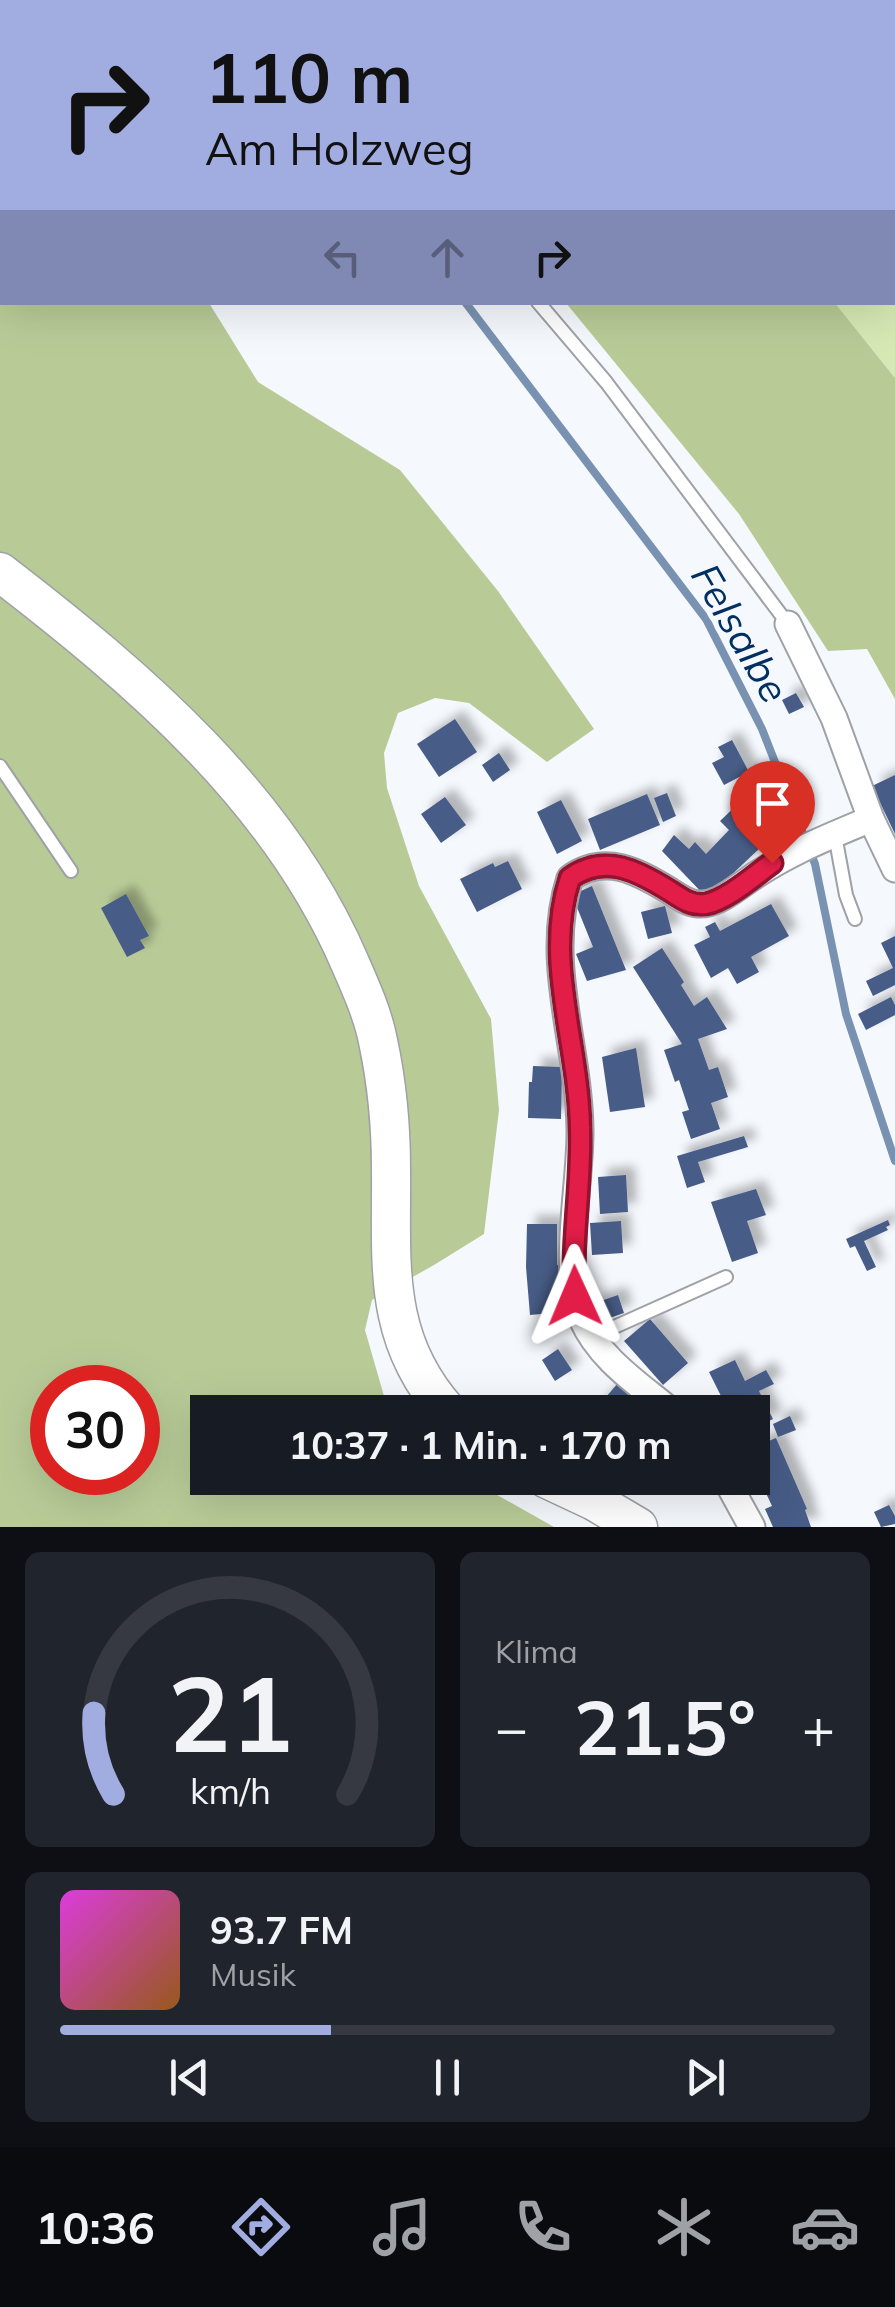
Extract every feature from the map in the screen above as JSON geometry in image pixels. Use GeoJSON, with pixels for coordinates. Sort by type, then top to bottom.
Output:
{"type":"FeatureCollection","features":[{"type":"Feature","properties":{"kind":"main road"},"geometry":{"type":"LineString","coordinates":[[0,572],[99,651],[214,758],[302,873],[336,929],[378,1038],[386,1086],[391,1168],[390,1251],[398,1324],[414,1364],[433,1395]]}},
{"type":"Feature","properties":{"kind":"main road"},"geometry":{"type":"LineString","coordinates":[[581,1495],[638,1527]]}},
{"type":"Feature","properties":{"kind":"street"},"geometry":{"type":"LineString","coordinates":[[788,624],[834,718],[895,869]]}},
{"type":"Feature","properties":{"kind":"street"},"geometry":{"type":"LineString","coordinates":[[651,1395],[611,1362],[582,1319],[575,1296],[580,1130],[576,1067],[560,964],[560,919],[570,878],[591,867],[615,866],[652,880],[687,902],[704,904],[726,896],[796,851],[872,820]]}},
{"type":"Feature","properties":{"kind":"street"},"geometry":{"type":"LineString","coordinates":[[734,1495],[752,1527]]}},
{"type":"Feature","properties":{"kind":"lane"},"geometry":{"type":"LineString","coordinates":[[541,305],[606,382],[788,624]]}},
{"type":"Feature","properties":{"kind":"lane"},"geometry":{"type":"LineString","coordinates":[[0,766],[70,872]]}},
{"type":"Feature","properties":{"kind":"lane"},"geometry":{"type":"LineString","coordinates":[[770,791],[796,851]]}},
{"type":"Feature","properties":{"kind":"lane"},"geometry":{"type":"LineString","coordinates":[[829,837],[855,918]]}},
{"type":"Feature","properties":{"kind":"lane"},"geometry":{"type":"LineString","coordinates":[[592,1337],[726,1277]]}},
{"type":"Feature","properties":{"kind":"green space"},"geometry":{"type":"Polygon","coordinates":[[[0,305],[210,305],[258,382],[400,470],[498,591],[594,729],[547,762],[469,703],[435,698],[398,713],[384,753],[387,788],[419,886],[491,1019],[499,1110],[484,1234],[372,1300],[365,1330],[384,1395],[190,1395],[190,1495],[497,1495],[554,1527],[0,1527],[0,305]]]}},
{"type":"Feature","properties":{"kind":"green space"},"geometry":{"type":"Polygon","coordinates":[[[568,305],[837,305],[895,378],[895,699],[867,649],[828,651],[739,514],[568,305]]]}},
{"type":"Feature","properties":{"kind":"green space"},"geometry":{"type":"Polygon","coordinates":[[[837,305],[895,305],[895,378],[837,305]]]}},
{"type":"Feature","properties":{"kind":"building"},"geometry":{"type":"Polygon","coordinates":[[[796,693],[804,707],[789,714],[782,700],[796,693]]]}},
{"type":"Feature","properties":{"kind":"building"},"geometry":{"type":"Polygon","coordinates":[[[455,719],[477,752],[439,777],[417,744],[455,719]]]}},
{"type":"Feature","properties":{"kind":"building"},"geometry":{"type":"Polygon","coordinates":[[[732,740],[749,772],[724,785],[712,763],[724,757],[718,747],[732,740]]]}},
{"type":"Feature","properties":{"kind":"building"},"geometry":{"type":"Polygon","coordinates":[[[499,753],[510,770],[493,782],[482,765],[499,753]]]}},
{"type":"Feature","properties":{"kind":"building"},"geometry":{"type":"Polygon","coordinates":[[[895,775],[895,834],[872,786],[895,775]]]}},
{"type":"Feature","properties":{"kind":"building"},"geometry":{"type":"Polygon","coordinates":[[[667,793],[676,816],[663,822],[654,798],[667,793]]]}},
{"type":"Feature","properties":{"kind":"building"},"geometry":{"type":"Polygon","coordinates":[[[647,794],[660,825],[600,850],[588,819],[647,794]]]}},
{"type":"Feature","properties":{"kind":"building"},"geometry":{"type":"Polygon","coordinates":[[[753,796],[775,818],[770,823],[778,831],[707,898],[662,851],[674,835],[689,849],[695,842],[706,854],[729,830],[720,821],[745,797],[748,801],[753,796]]]}},
{"type":"Feature","properties":{"kind":"building"},"geometry":{"type":"Polygon","coordinates":[[[445,797],[466,825],[441,843],[421,814],[445,797]]]}},
{"type":"Feature","properties":{"kind":"building"},"geometry":{"type":"Polygon","coordinates":[[[561,800],[582,841],[557,854],[537,812],[561,800]]]}},
{"type":"Feature","properties":{"kind":"building"},"geometry":{"type":"Polygon","coordinates":[[[508,861],[522,889],[477,912],[460,879],[493,863],[495,867],[508,861]]]}},
{"type":"Feature","properties":{"kind":"building"},"geometry":{"type":"Polygon","coordinates":[[[592,886],[626,970],[587,981],[576,954],[593,947],[572,895],[592,886]]]}},
{"type":"Feature","properties":{"kind":"building"},"geometry":{"type":"Polygon","coordinates":[[[126,894],[149,936],[140,940],[145,948],[127,957],[101,908],[126,894]]]}},
{"type":"Feature","properties":{"kind":"building"},"geometry":{"type":"Polygon","coordinates":[[[771,904],[789,936],[751,957],[759,972],[737,984],[728,968],[711,978],[694,945],[710,937],[705,927],[715,922],[720,931],[771,904]]]}},
{"type":"Feature","properties":{"kind":"building"},"geometry":{"type":"Polygon","coordinates":[[[665,906],[672,933],[648,939],[641,912],[665,906]]]}},
{"type":"Feature","properties":{"kind":"building"},"geometry":{"type":"Polygon","coordinates":[[[895,936],[895,985],[873,996],[866,981],[893,968],[881,943],[895,936]]]}},
{"type":"Feature","properties":{"kind":"building"},"geometry":{"type":"Polygon","coordinates":[[[662,948],[694,1006],[707,997],[727,1029],[698,1039],[709,1070],[718,1067],[728,1097],[711,1103],[720,1129],[691,1139],[682,1112],[689,1110],[664,1050],[682,1044],[633,967],[662,948]]]}},
{"type":"Feature","properties":{"kind":"building"},"geometry":{"type":"Polygon","coordinates":[[[891,997],[895,1015],[866,1030],[858,1014],[891,997]]]}},
{"type":"Feature","properties":{"kind":"building"},"geometry":{"type":"Polygon","coordinates":[[[636,1048],[645,1107],[610,1112],[602,1057],[636,1048]]]}},
{"type":"Feature","properties":{"kind":"building"},"geometry":{"type":"Polygon","coordinates":[[[533,1066],[562,1067],[561,1119],[528,1118],[533,1066]]]}},
{"type":"Feature","properties":{"kind":"building"},"geometry":{"type":"Polygon","coordinates":[[[744,1136],[748,1147],[698,1162],[705,1182],[687,1188],[677,1156],[744,1136]]]}},
{"type":"Feature","properties":{"kind":"building"},"geometry":{"type":"Polygon","coordinates":[[[626,1175],[628,1212],[600,1214],[598,1177],[626,1175]]]}},
{"type":"Feature","properties":{"kind":"building"},"geometry":{"type":"Polygon","coordinates":[[[756,1189],[766,1215],[747,1221],[758,1253],[732,1262],[711,1202],[756,1189]]]}},
{"type":"Feature","properties":{"kind":"building"},"geometry":{"type":"Polygon","coordinates":[[[888,1220],[888,1230],[864,1241],[876,1267],[867,1271],[855,1246],[850,1248],[846,1239],[888,1220]]]}},
{"type":"Feature","properties":{"kind":"building"},"geometry":{"type":"Polygon","coordinates":[[[621,1221],[623,1253],[592,1255],[590,1223],[621,1221]]]}},
{"type":"Feature","properties":{"kind":"building"},"geometry":{"type":"Polygon","coordinates":[[[527,1224],[557,1224],[557,1265],[560,1264],[564,1312],[530,1315],[527,1224]]]}},
{"type":"Feature","properties":{"kind":"building"},"geometry":{"type":"Polygon","coordinates":[[[618,1295],[624,1313],[598,1322],[592,1304],[618,1295]]]}},
{"type":"Feature","properties":{"kind":"building"},"geometry":{"type":"Polygon","coordinates":[[[650,1319],[688,1363],[663,1385],[624,1341],[650,1319]]]}},
{"type":"Feature","properties":{"kind":"building"},"geometry":{"type":"Polygon","coordinates":[[[558,1349],[572,1370],[555,1381],[542,1360],[558,1349]]]}},
{"type":"Feature","properties":{"kind":"building"},"geometry":{"type":"Polygon","coordinates":[[[735,1360],[745,1381],[766,1370],[774,1384],[759,1391],[761,1395],[720,1395],[709,1372],[735,1360]]]}},
{"type":"Feature","properties":{"kind":"building"},"geometry":{"type":"Polygon","coordinates":[[[618,1383],[632,1395],[608,1395],[618,1383]]]}},
{"type":"Feature","properties":{"kind":"building"},"geometry":{"type":"Polygon","coordinates":[[[790,1416],[796,1430],[778,1437],[773,1424],[790,1416]]]}},
{"type":"Feature","properties":{"kind":"building"},"geometry":{"type":"Polygon","coordinates":[[[776,1438],[811,1527],[773,1527],[765,1509],[772,1506],[767,1495],[770,1495],[770,1440],[776,1438]]]}},
{"type":"Feature","properties":{"kind":"building"},"geometry":{"type":"Polygon","coordinates":[[[889,1505],[895,1524],[881,1527],[874,1512],[889,1505]]]}},
{"type":"Feature","properties":{"kind":"waterway","name":"Felsalbe"},"geometry":{"type":"LineString","coordinates":[[467,305],[706,619],[762,729],[815,864],[846,1014],[895,1161]]}},
{"type":"Feature","properties":{"kind":"route"},"geometry":{"type":"LineString","coordinates":[[575,1296],[580,1130],[576,1067],[560,964],[560,919],[570,878],[591,867],[615,866],[652,880],[687,902],[704,904],[726,896],[772,863]]}}]}
